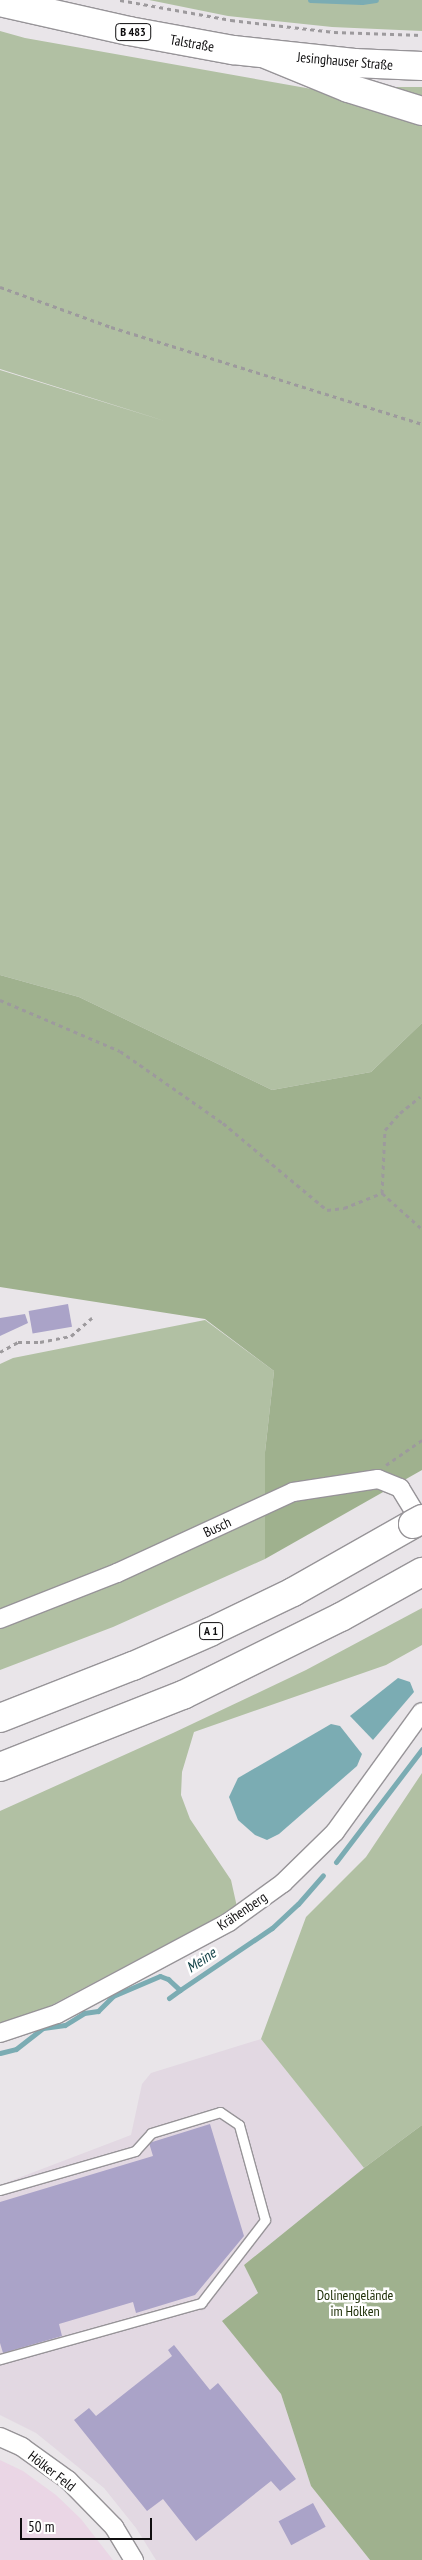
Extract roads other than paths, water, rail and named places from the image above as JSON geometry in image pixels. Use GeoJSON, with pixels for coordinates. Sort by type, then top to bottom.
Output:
{"type":"FeatureCollection","features":[{"type":"Feature","properties":{"kind":"main road","name":"Talstraße"},"geometry":{"type":"LineString","coordinates":[[0,2],[130,31],[268,55]]}},
{"type":"Feature","properties":{"kind":"main road","name":"Jesinghauser Straße"},"geometry":{"type":"LineString","coordinates":[[268,55],[354,63],[422,66]]}},
{"type":"Feature","properties":{"kind":"main road"},"geometry":{"type":"LineString","coordinates":[[268,55],[348,88],[422,111]]}},
{"type":"Feature","properties":{"kind":"main road","name":"A 1"},"geometry":{"type":"LineString","coordinates":[[0,1718],[133,1666],[210,1632],[293,1592],[419,1522]]}},
{"type":"Feature","properties":{"kind":"main road"},"geometry":{"type":"LineString","coordinates":[[0,1767],[183,1695],[341,1617],[422,1572]]}},
{"type":"Feature","properties":{"kind":"street","name":"Busch"},"geometry":{"type":"LineString","coordinates":[[0,1619],[117,1573],[293,1492],[378,1478],[400,1488],[419,1522]]}},
{"type":"Feature","properties":{"kind":"street","name":"Krähenberg"},"geometry":{"type":"LineString","coordinates":[[0,2033],[57,2014],[229,1922],[283,1883],[335,1832],[422,1712]]}},
{"type":"Feature","properties":{"kind":"street","name":"Hölker Feld"},"geometry":{"type":"LineString","coordinates":[[0,2438],[22,2447],[68,2480],[114,2527],[134,2560]]}},
{"type":"Feature","properties":{"kind":"lane"},"geometry":{"type":"LineString","coordinates":[[0,2190],[135,2151],[151,2134],[220,2112],[239,2125],[265,2220],[202,2303],[0,2358]]}},
{"type":"Feature","properties":{"kind":"water"},"geometry":{"type":"Polygon","coordinates":[[[398,1678],[410,1682],[414,1692],[373,1740],[350,1716],[398,1678]]]}},
{"type":"Feature","properties":{"kind":"water"},"geometry":{"type":"Polygon","coordinates":[[[331,1724],[340,1726],[362,1754],[357,1766],[279,1834],[267,1840],[255,1835],[238,1820],[229,1797],[238,1778],[331,1724]]]}},
{"type":"Feature","properties":{"kind":"waterway"},"geometry":{"type":"LineString","coordinates":[[310,0],[362,2],[376,0]]}},
{"type":"Feature","properties":{"kind":"waterway","name":"Meine"},"geometry":{"type":"LineString","coordinates":[[336,1862],[422,1749]]}},
{"type":"Feature","properties":{"kind":"waterway","name":"Meine"},"geometry":{"type":"LineString","coordinates":[[0,2053],[16,2049],[43,2028],[65,2025],[84,2013],[98,2011],[113,1996],[160,1976],[168,1979],[180,1990],[272,1928],[298,1904],[323,1875]]}},
{"type":"Feature","properties":{"kind":"waterway"},"geometry":{"type":"LineString","coordinates":[[169,1998],[180,1990]]}},
{"type":"Feature","properties":{"kind":"park label","name":"Dolinengelände im Hölken"},"geometry":{"type":"Point","coordinates":[355,2304]}}]}
